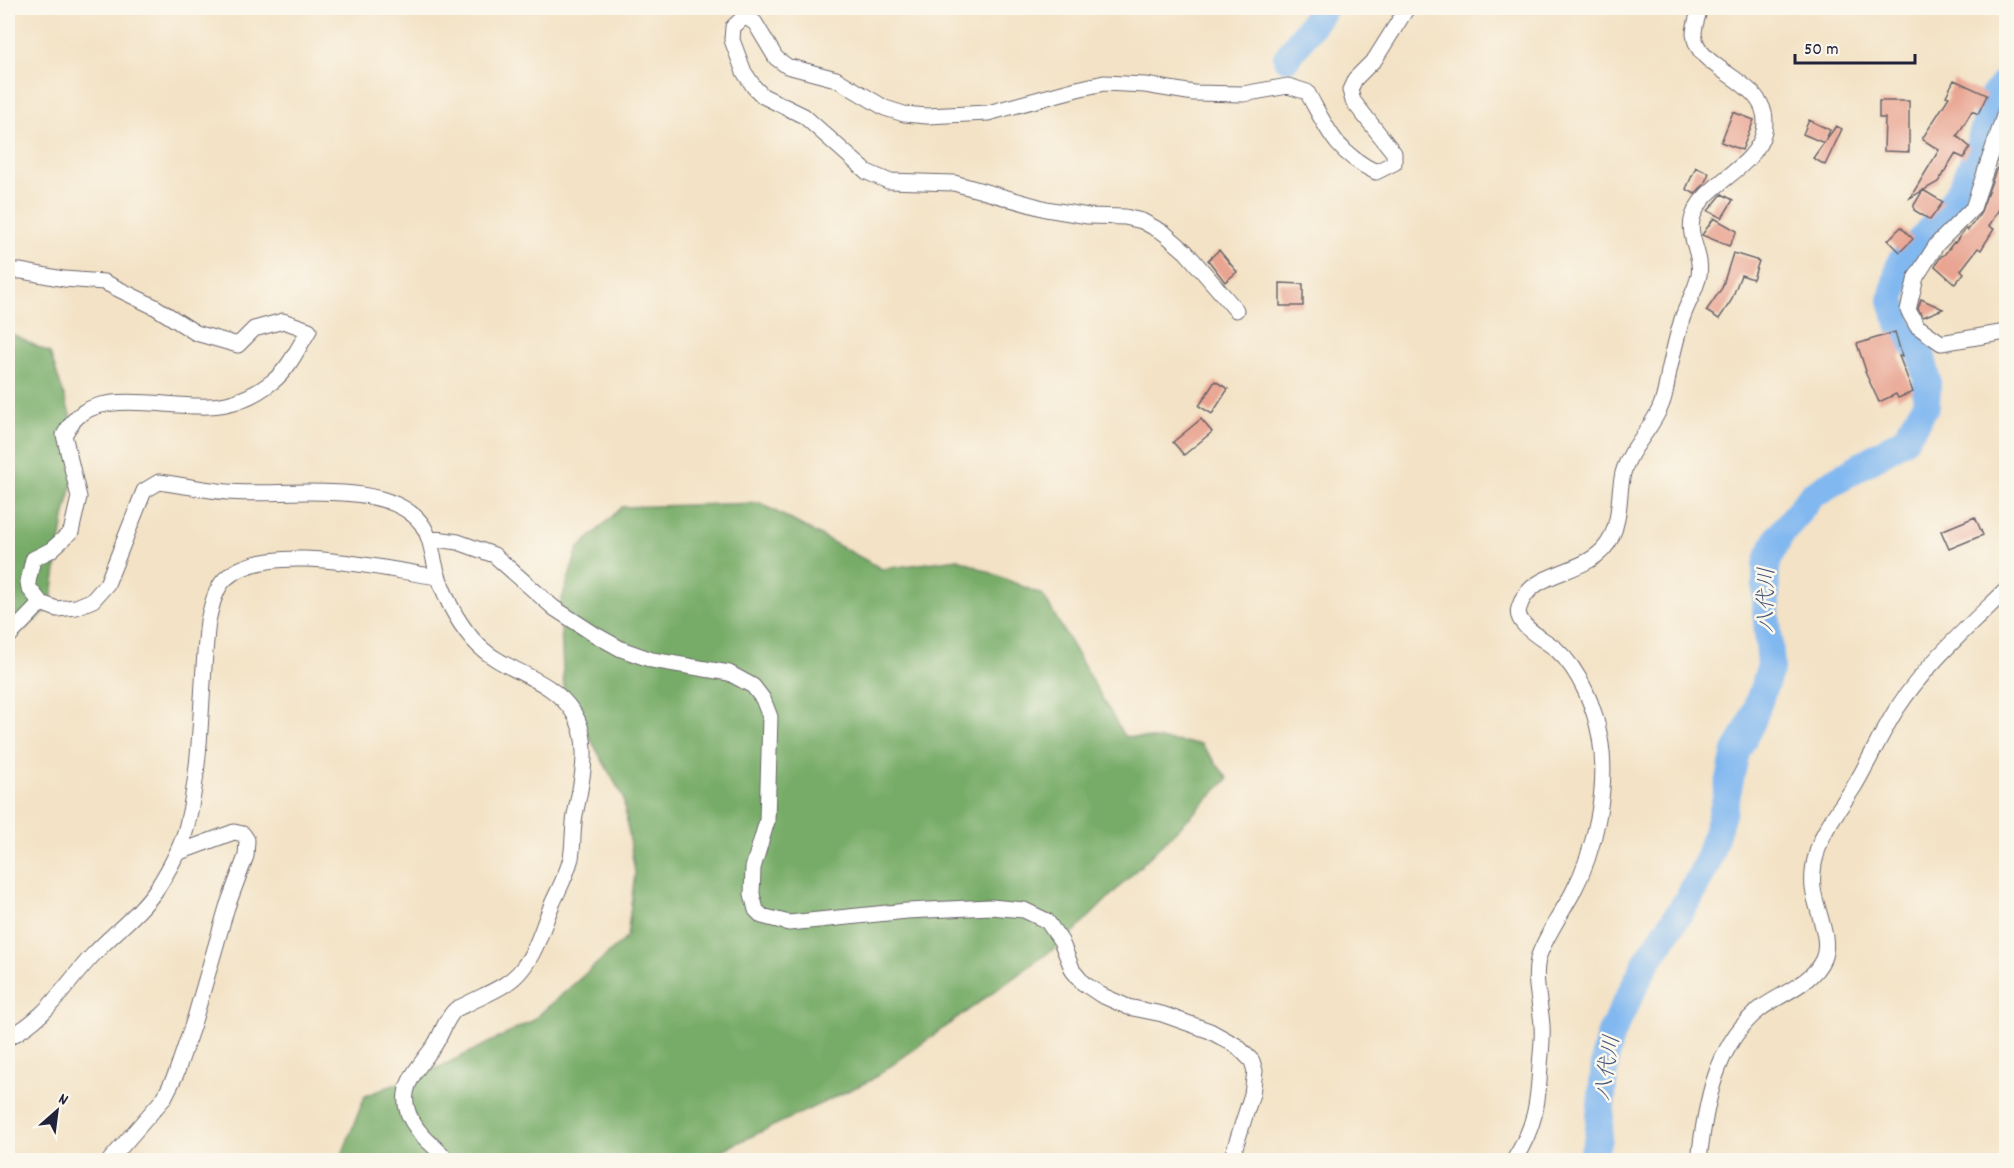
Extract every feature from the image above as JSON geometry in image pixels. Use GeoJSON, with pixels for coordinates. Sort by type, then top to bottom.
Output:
{"type":"FeatureCollection","features":[{"type":"Feature","properties":{"kind":"street"},"geometry":{"type":"LineString","coordinates":[[1236,310],[1186,252],[1164,233],[1142,221],[1125,217],[1088,216],[1046,209],[954,183],[888,181],[867,172],[844,154],[804,116],[763,96],[754,87],[744,72],[732,40],[733,27],[746,16],[755,23],[776,58],[787,66],[836,79],[885,108],[904,114],[927,116],[988,113],[1104,83],[1145,85],[1194,93],[1243,94],[1288,86],[1300,88],[1307,92],[1332,140],[1359,164],[1376,172],[1394,163],[1394,153],[1353,101],[1350,90],[1354,79],[1374,59],[1407,8]]}},
{"type":"Feature","properties":{"kind":"street"},"geometry":{"type":"LineString","coordinates":[[1514,1161],[1530,1132],[1538,1103],[1543,1030],[1537,971],[1538,957],[1577,884],[1594,834],[1600,804],[1603,761],[1600,736],[1588,698],[1571,666],[1556,649],[1533,634],[1518,617],[1517,611],[1525,594],[1549,577],[1579,567],[1598,557],[1610,540],[1618,517],[1623,473],[1631,454],[1650,428],[1663,402],[1684,314],[1699,278],[1700,266],[1691,221],[1698,204],[1759,146],[1764,133],[1766,119],[1759,100],[1742,84],[1704,57],[1694,34],[1700,8]]}},
{"type":"Feature","properties":{"kind":"street"},"geometry":{"type":"LineString","coordinates":[[2007,110],[1973,208],[1937,244],[1916,277],[1908,310],[1917,326],[1941,343],[2007,332]]}},
{"type":"Feature","properties":{"kind":"street"},"geometry":{"type":"LineString","coordinates":[[8,271],[21,270],[64,279],[104,282],[155,308],[196,333],[238,345],[254,329],[283,321],[309,330],[284,372],[271,383],[248,396],[226,404],[197,406],[147,403],[94,406],[76,418],[64,435],[79,497],[71,532],[51,550],[33,559],[28,582],[29,588],[41,603],[57,609],[76,607],[93,600],[107,584],[144,491],[159,482],[227,492],[320,491],[368,496],[390,503],[420,522],[429,538],[438,577],[449,604],[473,640],[486,652],[546,685],[574,713],[581,730],[584,749],[571,856],[567,873],[532,954],[512,981],[454,1010],[436,1042],[410,1078],[404,1098],[409,1116],[419,1131],[447,1161]]}},
{"type":"Feature","properties":{"kind":"street"},"geometry":{"type":"LineString","coordinates":[[429,538],[458,542],[494,555],[554,608],[621,649],[652,660],[729,674],[753,686],[763,699],[770,717],[767,821],[753,868],[752,894],[756,910],[762,916],[789,923],[907,911],[991,907],[1024,910],[1047,921],[1061,941],[1072,971],[1083,983],[1101,995],[1128,1007],[1162,1014],[1210,1031],[1237,1046],[1252,1062],[1255,1071],[1252,1094],[1230,1161]]}},
{"type":"Feature","properties":{"kind":"street"},"geometry":{"type":"LineString","coordinates":[[8,1038],[51,1007],[82,967],[157,888],[177,853],[187,825],[198,757],[208,621],[212,605],[224,580],[248,566],[265,561],[287,560],[351,563],[438,577]]}},
{"type":"Feature","properties":{"kind":"street"},"geometry":{"type":"LineString","coordinates":[[1700,1161],[1702,1134],[1716,1075],[1727,1048],[1744,1023],[1816,970],[1824,957],[1825,937],[1813,888],[1815,858],[1822,838],[1896,710],[1916,683],[2007,590]]}},
{"type":"Feature","properties":{"kind":"street"},"geometry":{"type":"LineString","coordinates":[[8,637],[41,603]]}},
{"type":"Feature","properties":{"kind":"street"},"geometry":{"type":"LineString","coordinates":[[110,1161],[164,1098],[176,1074],[227,907],[246,856],[247,840],[243,834],[234,832],[177,853]]}},
{"type":"Feature","properties":{"kind":"green space"},"geometry":{"type":"Polygon","coordinates":[[[8,332],[50,353],[81,448],[64,518],[50,608],[8,642],[8,332]]]}},
{"type":"Feature","properties":{"kind":"green space"},"geometry":{"type":"Polygon","coordinates":[[[760,503],[882,569],[958,559],[1043,595],[1124,736],[1201,744],[1228,779],[1066,940],[871,1080],[701,1160],[340,1160],[365,1096],[442,1066],[532,1021],[627,937],[635,873],[623,797],[564,692],[560,605],[578,549],[622,507],[760,503]]]}},
{"type":"Feature","properties":{"kind":"building"},"geometry":{"type":"Polygon","coordinates":[[[1954,80],[1987,95],[1978,114],[1972,111],[1957,136],[1970,147],[1964,158],[1955,154],[1938,182],[1910,198],[1939,150],[1922,139],[1949,97],[1946,96],[1954,80]]]}},
{"type":"Feature","properties":{"kind":"building"},"geometry":{"type":"Polygon","coordinates":[[[1879,101],[1909,101],[1909,152],[1884,151],[1885,118],[1879,118],[1879,101]]]}},
{"type":"Feature","properties":{"kind":"building"},"geometry":{"type":"Polygon","coordinates":[[[1733,112],[1754,120],[1742,150],[1721,142],[1733,112]]]}},
{"type":"Feature","properties":{"kind":"building"},"geometry":{"type":"Polygon","coordinates":[[[1809,120],[1830,130],[1824,143],[1803,134],[1809,120]]]}},
{"type":"Feature","properties":{"kind":"building"},"geometry":{"type":"Polygon","coordinates":[[[1836,126],[1842,129],[1825,165],[1813,158],[1836,126]]]}},
{"type":"Feature","properties":{"kind":"building"},"geometry":{"type":"Polygon","coordinates":[[[2007,151],[2007,207],[2002,204],[1989,226],[1994,229],[1981,250],[1978,248],[1961,270],[1964,273],[1955,284],[1935,266],[1941,256],[1966,229],[1968,230],[1980,214],[1996,170],[2007,151]]]}},
{"type":"Feature","properties":{"kind":"building"},"geometry":{"type":"Polygon","coordinates":[[[1696,167],[1709,173],[1704,184],[1695,194],[1686,189],[1696,167]]]}},
{"type":"Feature","properties":{"kind":"building"},"geometry":{"type":"Polygon","coordinates":[[[1923,190],[1943,202],[1930,220],[1914,210],[1914,205],[1923,190]]]}},
{"type":"Feature","properties":{"kind":"building"},"geometry":{"type":"Polygon","coordinates":[[[1722,194],[1733,200],[1722,218],[1708,211],[1722,194]]]}},
{"type":"Feature","properties":{"kind":"building"},"geometry":{"type":"Polygon","coordinates":[[[1714,218],[1737,231],[1729,246],[1702,235],[1714,218]]]}},
{"type":"Feature","properties":{"kind":"building"},"geometry":{"type":"Polygon","coordinates":[[[1901,227],[1913,239],[1900,252],[1888,240],[1901,227]]]}},
{"type":"Feature","properties":{"kind":"building"},"geometry":{"type":"Polygon","coordinates":[[[1219,250],[1237,272],[1225,282],[1208,260],[1219,250]]]}},
{"type":"Feature","properties":{"kind":"building"},"geometry":{"type":"Polygon","coordinates":[[[1733,253],[1759,261],[1753,279],[1741,275],[1731,301],[1719,319],[1706,311],[1722,288],[1733,253]]]}},
{"type":"Feature","properties":{"kind":"building"},"geometry":{"type":"Polygon","coordinates":[[[1280,283],[1303,284],[1303,306],[1280,306],[1280,283]]]}},
{"type":"Feature","properties":{"kind":"building"},"geometry":{"type":"Polygon","coordinates":[[[1921,299],[1943,309],[1923,317],[1918,309],[1921,299]]]}},
{"type":"Feature","properties":{"kind":"building"},"geometry":{"type":"Polygon","coordinates":[[[1895,332],[1902,356],[1899,356],[1913,392],[1898,398],[1896,394],[1879,402],[1865,372],[1857,344],[1895,332]]]}},
{"type":"Feature","properties":{"kind":"building"},"geometry":{"type":"Polygon","coordinates":[[[1215,381],[1228,389],[1212,414],[1199,406],[1215,381]]]}},
{"type":"Feature","properties":{"kind":"building"},"geometry":{"type":"Polygon","coordinates":[[[1201,419],[1212,432],[1184,455],[1173,442],[1201,419]]]}},
{"type":"Feature","properties":{"kind":"building"},"geometry":{"type":"Polygon","coordinates":[[[1975,517],[1983,535],[1949,549],[1941,531],[1975,517]]]}},
{"type":"Feature","properties":{"kind":"waterway"},"geometry":{"type":"LineString","coordinates":[[1287,58],[1324,8]]}},
{"type":"Feature","properties":{"kind":"waterway","name":"八代川"},"geometry":{"type":"LineString","coordinates":[[1591,1160],[1598,1138],[1606,1053],[1611,1033],[1646,963],[1689,898],[1707,863],[1724,807],[1736,752],[1752,721],[1771,666],[1766,610],[1766,568],[1770,554],[1780,535],[1812,495],[1905,439],[1926,405],[1927,380],[1921,353],[1901,330],[1892,300],[1900,263],[1944,214],[1963,186],[1978,151],[1993,97],[2006,80]]}}]}
